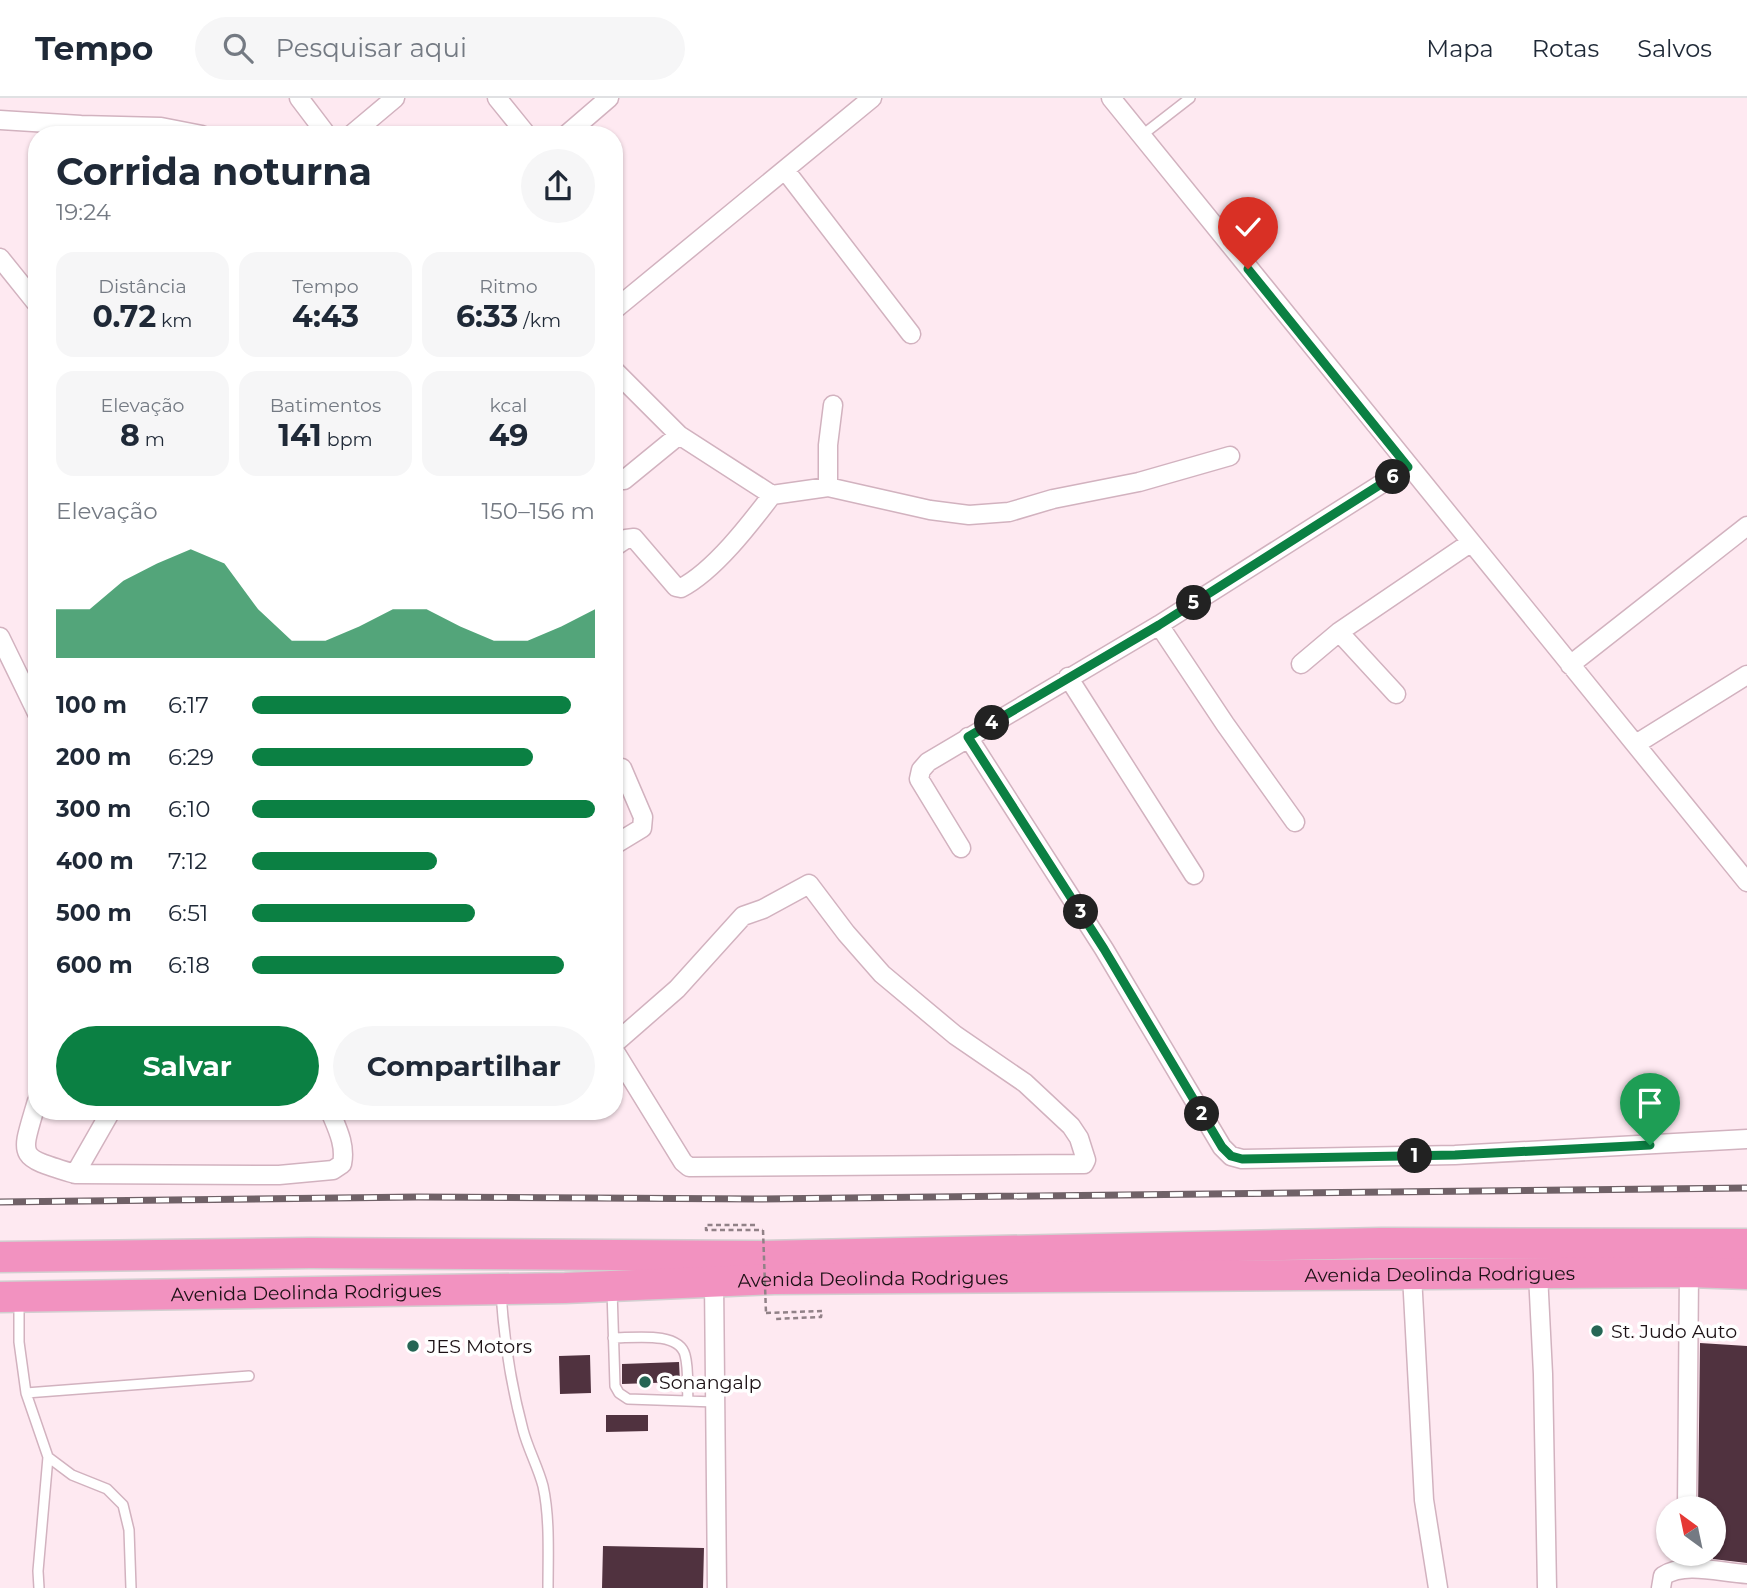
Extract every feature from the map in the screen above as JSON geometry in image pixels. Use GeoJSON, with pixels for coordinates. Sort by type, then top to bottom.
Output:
{"type":"FeatureCollection","features":[{"type":"Feature","properties":{"kind":"highway","name":"Avenida Deolinda Rodrigues"},"geometry":{"type":"LineString","coordinates":[[0,1257],[310,1253],[760,1256],[1381,1243],[1747,1244]]}},
{"type":"Feature","properties":{"kind":"highway","name":"Avenida Deolinda Rodrigues"},"geometry":{"type":"LineString","coordinates":[[9,1297],[611,1285],[714,1280],[1689,1272],[1747,1274]]}},
{"type":"Feature","properties":{"kind":"street"},"geometry":{"type":"LineString","coordinates":[[299,98],[320,126]]}},
{"type":"Feature","properties":{"kind":"street"},"geometry":{"type":"LineString","coordinates":[[362,126],[395,98]]}},
{"type":"Feature","properties":{"kind":"street"},"geometry":{"type":"LineString","coordinates":[[497,98],[520,126]]}},
{"type":"Feature","properties":{"kind":"street"},"geometry":{"type":"LineString","coordinates":[[576,126],[609,98]]}},
{"type":"Feature","properties":{"kind":"street"},"geometry":{"type":"LineString","coordinates":[[623,303],[872,98]]}},
{"type":"Feature","properties":{"kind":"street"},"geometry":{"type":"LineString","coordinates":[[1111,98],[1747,883]]}},
{"type":"Feature","properties":{"kind":"street"},"geometry":{"type":"LineString","coordinates":[[0,120],[121,126]]}},
{"type":"Feature","properties":{"kind":"street"},"geometry":{"type":"LineString","coordinates":[[785,170],[911,334]]}},
{"type":"Feature","properties":{"kind":"street"},"geometry":{"type":"LineString","coordinates":[[0,258],[28,293]]}},
{"type":"Feature","properties":{"kind":"street"},"geometry":{"type":"LineString","coordinates":[[623,379],[679,435],[772,495],[828,487],[930,510],[969,515],[1009,512],[1053,499],[1139,482],[1230,456]]}},
{"type":"Feature","properties":{"kind":"street"},"geometry":{"type":"LineString","coordinates":[[828,487],[828,445],[833,405]]}},
{"type":"Feature","properties":{"kind":"street"},"geometry":{"type":"LineString","coordinates":[[624,480],[679,435]]}},
{"type":"Feature","properties":{"kind":"street"},"geometry":{"type":"LineString","coordinates":[[961,848],[919,779],[921,770],[928,762],[1159,625],[1408,467]]}},
{"type":"Feature","properties":{"kind":"street"},"geometry":{"type":"LineString","coordinates":[[623,541],[634,538],[676,587],[681,588],[747,529],[772,495]]}},
{"type":"Feature","properties":{"kind":"street"},"geometry":{"type":"LineString","coordinates":[[1570,665],[1747,526]]}},
{"type":"Feature","properties":{"kind":"street"},"geometry":{"type":"LineString","coordinates":[[1301,664],[1339,632],[1470,543]]}},
{"type":"Feature","properties":{"kind":"street"},"geometry":{"type":"LineString","coordinates":[[1159,625],[1295,822]]}},
{"type":"Feature","properties":{"kind":"street"},"geometry":{"type":"LineString","coordinates":[[1339,632],[1396,694]]}},
{"type":"Feature","properties":{"kind":"street"},"geometry":{"type":"LineString","coordinates":[[0,638],[28,695]]}},
{"type":"Feature","properties":{"kind":"street"},"geometry":{"type":"LineString","coordinates":[[1636,744],[1747,675]]}},
{"type":"Feature","properties":{"kind":"street"},"geometry":{"type":"LineString","coordinates":[[1068,677],[1194,875]]}},
{"type":"Feature","properties":{"kind":"street"},"geometry":{"type":"LineString","coordinates":[[968,737],[1104,949],[1222,1147],[1231,1156],[1242,1159],[1455,1155],[1747,1139]]}},
{"type":"Feature","properties":{"kind":"street"},"geometry":{"type":"LineString","coordinates":[[623,770],[643,817],[642,828],[623,841]]}},
{"type":"Feature","properties":{"kind":"street"},"geometry":{"type":"LineString","coordinates":[[623,1036],[677,989],[743,916],[763,909],[809,884],[846,933],[882,974],[955,1035],[1025,1083],[1071,1126],[1079,1138],[1086,1160],[1084,1164],[689,1167],[683,1162],[623,1065]]}},
{"type":"Feature","properties":{"kind":"street"},"geometry":{"type":"LineString","coordinates":[[31,1120],[25,1141],[26,1152],[35,1162],[75,1174],[279,1175],[333,1170],[342,1164],[344,1153],[334,1120]]}},
{"type":"Feature","properties":{"kind":"street"},"geometry":{"type":"LineString","coordinates":[[75,1174],[106,1120]]}},
{"type":"Feature","properties":{"kind":"street"},"geometry":{"type":"LineString","coordinates":[[1687,1496],[1689,1272]]}},
{"type":"Feature","properties":{"kind":"street"},"geometry":{"type":"LineString","coordinates":[[1538,1274],[1543,1374],[1547,1588]]}},
{"type":"Feature","properties":{"kind":"street"},"geometry":{"type":"LineString","coordinates":[[1412,1275],[1424,1500],[1438,1588]]}},
{"type":"Feature","properties":{"kind":"street"},"geometry":{"type":"LineString","coordinates":[[714,1280],[717,1588]]}},
{"type":"Feature","properties":{"kind":"street"},"geometry":{"type":"LineString","coordinates":[[1661,1588],[1663,1576],[1678,1566]]}},
{"type":"Feature","properties":{"kind":"street"},"geometry":{"type":"LineString","coordinates":[[1710,1566],[1747,1574]]}},
{"type":"Feature","properties":{"kind":"lane"},"geometry":{"type":"LineString","coordinates":[[1141,136],[1190,98]]}},
{"type":"Feature","properties":{"kind":"lane"},"geometry":{"type":"LineString","coordinates":[[611,1285],[615,1386],[619,1393],[628,1399],[715,1402]]}},
{"type":"Feature","properties":{"kind":"lane"},"geometry":{"type":"LineString","coordinates":[[501,1287],[505,1348],[524,1433],[542,1486],[548,1588]]}},
{"type":"Feature","properties":{"kind":"lane"},"geometry":{"type":"LineString","coordinates":[[9,1297],[26,1393],[48,1457],[38,1571],[39,1588]]}},
{"type":"Feature","properties":{"kind":"lane"},"geometry":{"type":"LineString","coordinates":[[613,1338],[669,1339],[680,1346],[685,1354],[688,1401]]}},
{"type":"Feature","properties":{"kind":"lane"},"geometry":{"type":"LineString","coordinates":[[26,1393],[249,1376]]}},
{"type":"Feature","properties":{"kind":"lane"},"geometry":{"type":"LineString","coordinates":[[48,1457],[72,1475],[107,1489],[122,1505],[129,1530],[131,1588]]}},
{"type":"Feature","properties":{"kind":"path"},"geometry":{"type":"LineString","coordinates":[[755,1225],[706,1225],[706,1230],[763,1230],[766,1313],[822,1311],[821,1317],[774,1319]]}},
{"type":"Feature","properties":{"kind":"building"},"geometry":{"type":"Polygon","coordinates":[[[1700,1343],[1747,1346],[1747,1563],[1726,1561],[1726,1496],[1698,1496],[1700,1343]]]}},
{"type":"Feature","properties":{"kind":"building"},"geometry":{"type":"Polygon","coordinates":[[[590,1355],[591,1393],[560,1394],[559,1356],[590,1355]]]}},
{"type":"Feature","properties":{"kind":"building"},"geometry":{"type":"Polygon","coordinates":[[[679,1362],[680,1382],[622,1384],[622,1364],[679,1362]]]}},
{"type":"Feature","properties":{"kind":"building"},"geometry":{"type":"Polygon","coordinates":[[[606,1415],[648,1415],[648,1431],[606,1432],[606,1415]]]}},
{"type":"Feature","properties":{"kind":"building"},"geometry":{"type":"Polygon","coordinates":[[[603,1546],[704,1548],[703,1588],[602,1588],[603,1546]]]}},
{"type":"Feature","properties":{"kind":"railway"},"geometry":{"type":"LineString","coordinates":[[0,1202],[418,1197],[759,1199],[1747,1188]]}},
{"type":"Feature","properties":{"kind":"place","name":"St. Judo Auto"},"geometry":{"type":"Point","coordinates":[1597,1331]}},
{"type":"Feature","properties":{"kind":"place","name":"JES Motors"},"geometry":{"type":"Point","coordinates":[413,1346]}},
{"type":"Feature","properties":{"kind":"place","name":"Sonangalp"},"geometry":{"type":"Point","coordinates":[645,1382]}},
{"type":"Feature","properties":{"kind":"route"},"geometry":{"type":"LineString","coordinates":[[1248,269],[1408,467],[1159,625],[968,737],[1104,949],[1222,1147],[1231,1156],[1242,1159],[1455,1155],[1650,1145]]}}]}
